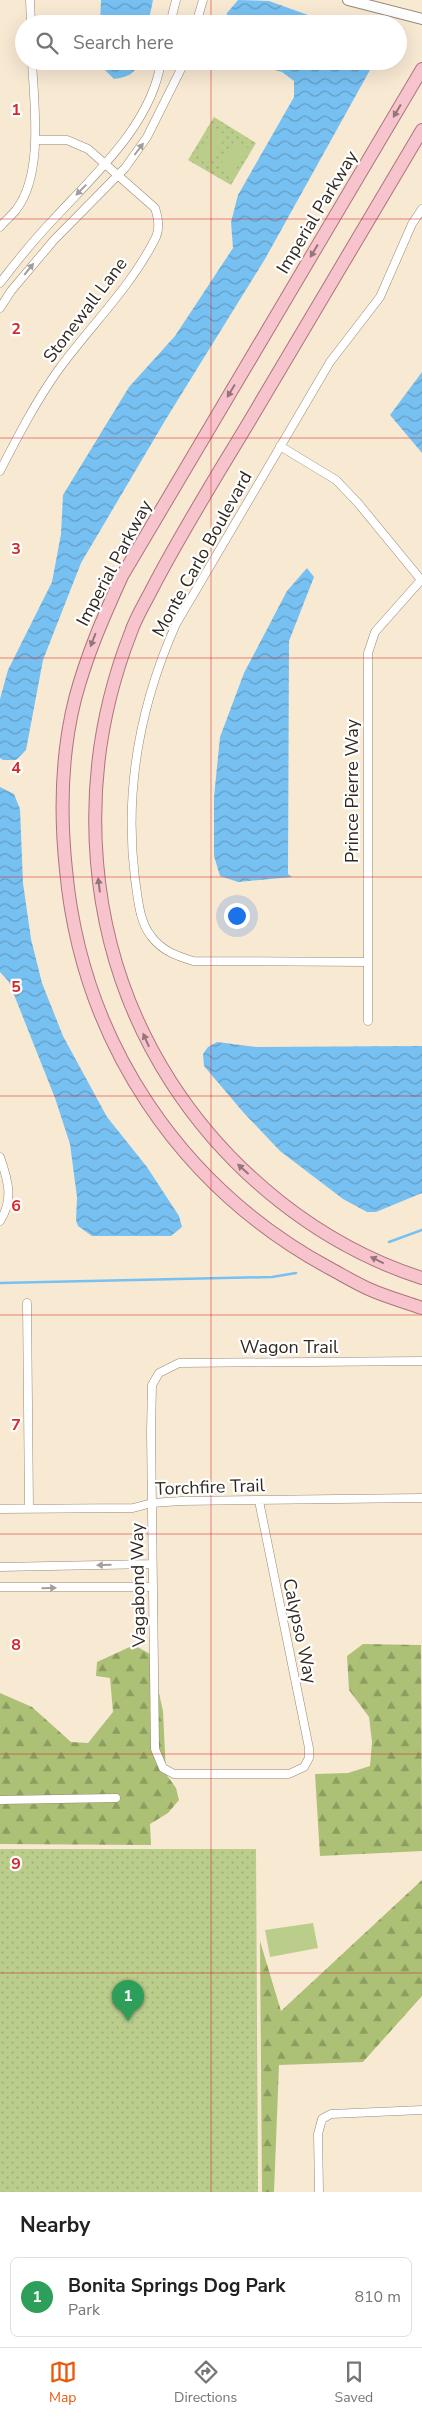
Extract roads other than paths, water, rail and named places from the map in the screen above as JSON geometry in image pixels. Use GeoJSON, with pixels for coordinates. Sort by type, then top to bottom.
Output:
{"type":"FeatureCollection","features":[{"type":"Feature","properties":{"kind":"main road","name":"Imperial Parkway"},"geometry":{"type":"LineString","coordinates":[[422,69],[122,576],[93,640],[75,701],[63,772],[62,835],[70,910],[84,972],[109,1035],[143,1098],[183,1153],[217,1188],[253,1220],[304,1254],[370,1290],[422,1308]]}},
{"type":"Feature","properties":{"kind":"main road"},"geometry":{"type":"LineString","coordinates":[[422,130],[200,502],[132,630],[110,693],[96,768],[94,844],[104,921],[123,988],[152,1052],[187,1107],[234,1161],[280,1202],[336,1240],[399,1270],[422,1278]]}},
{"type":"Feature","properties":{"kind":"street"},"geometry":{"type":"LineString","coordinates":[[30,0],[31,15]]}},
{"type":"Feature","properties":{"kind":"street"},"geometry":{"type":"LineString","coordinates":[[172,15],[176,0]]}},
{"type":"Feature","properties":{"kind":"street"},"geometry":{"type":"LineString","coordinates":[[192,0],[202,1],[198,15]]}},
{"type":"Feature","properties":{"kind":"street"},"geometry":{"type":"LineString","coordinates":[[348,0],[406,15]]}},
{"type":"Feature","properties":{"kind":"street"},"geometry":{"type":"LineString","coordinates":[[407,15],[422,19]]}},
{"type":"Feature","properties":{"kind":"street"},"geometry":{"type":"LineString","coordinates":[[0,227],[17,208],[30,181],[36,155],[32,70]]}},
{"type":"Feature","properties":{"kind":"street"},"geometry":{"type":"LineString","coordinates":[[0,283],[29,245],[120,146],[144,109],[160,70]]}},
{"type":"Feature","properties":{"kind":"street"},"geometry":{"type":"LineString","coordinates":[[0,308],[11,290],[54,240],[118,174],[147,137],[180,70]]}},
{"type":"Feature","properties":{"kind":"street","name":"Stonewall Lane"},"geometry":{"type":"LineString","coordinates":[[0,471],[58,370],[122,290],[157,235],[158,219],[155,208],[88,148],[67,140],[36,140]]}},
{"type":"Feature","properties":{"kind":"street","name":"Monte Carlo Boulevard"},"geometry":{"type":"LineString","coordinates":[[367,962],[193,961],[167,951],[151,936],[142,915],[137,894],[131,831],[134,774],[140,732],[156,674],[176,624],[334,355],[380,297],[412,224],[422,209]]}},
{"type":"Feature","properties":{"kind":"street"},"geometry":{"type":"LineString","coordinates":[[280,446],[336,480],[358,503],[421,580]]}},
{"type":"Feature","properties":{"kind":"street","name":"Prince Pierre Way"},"geometry":{"type":"LineString","coordinates":[[368,1021],[368,653],[375,632],[421,580]]}},
{"type":"Feature","properties":{"kind":"street"},"geometry":{"type":"LineString","coordinates":[[0,1157],[10,1196],[9,1204],[0,1221]]}},
{"type":"Feature","properties":{"kind":"street"},"geometry":{"type":"LineString","coordinates":[[27,1304],[29,1508]]}},
{"type":"Feature","properties":{"kind":"street","name":"Wagon Trail"},"geometry":{"type":"LineString","coordinates":[[159,1373],[179,1363],[422,1361]]}},
{"type":"Feature","properties":{"kind":"street","name":"Vagabond Way"},"geometry":{"type":"LineString","coordinates":[[159,1373],[152,1385],[152,1564],[155,1749],[163,1768]]}},
{"type":"Feature","properties":{"kind":"street","name":"Torchfire Trail"},"geometry":{"type":"LineString","coordinates":[[0,1509],[133,1508],[152,1503],[422,1498]]}},
{"type":"Feature","properties":{"kind":"street","name":"Calypso Way"},"geometry":{"type":"LineString","coordinates":[[163,1768],[174,1774],[214,1776],[289,1774],[304,1767],[309,1758],[309,1748],[259,1501]]}},
{"type":"Feature","properties":{"kind":"street"},"geometry":{"type":"LineString","coordinates":[[0,1567],[152,1564]]}},
{"type":"Feature","properties":{"kind":"street"},"geometry":{"type":"LineString","coordinates":[[0,1586],[153,1586]]}},
{"type":"Feature","properties":{"kind":"street"},"geometry":{"type":"LineString","coordinates":[[0,1800],[116,1798]]}},
{"type":"Feature","properties":{"kind":"street"},"geometry":{"type":"LineString","coordinates":[[319,2192],[318,2134],[322,2119],[331,2114],[422,2110]]}},
{"type":"Feature","properties":{"kind":"water"},"geometry":{"type":"Polygon","coordinates":[[[101,0],[153,0],[150,15],[100,15],[101,0]]]}},
{"type":"Feature","properties":{"kind":"water"},"geometry":{"type":"Polygon","coordinates":[[[238,0],[269,1],[308,15],[227,15],[238,0]]]}},
{"type":"Feature","properties":{"kind":"water"},"geometry":{"type":"Polygon","coordinates":[[[105,70],[134,70],[130,74],[114,79],[105,70]]]}},
{"type":"Feature","properties":{"kind":"water"},"geometry":{"type":"Polygon","coordinates":[[[275,70],[370,70],[265,259],[166,419],[81,563],[43,660],[26,750],[16,760],[3,760],[0,758],[0,699],[8,670],[52,582],[61,534],[63,495],[129,387],[175,336],[233,248],[231,222],[238,195],[294,97],[294,81],[282,72],[275,70]]]}},
{"type":"Feature","properties":{"kind":"water"},"geometry":{"type":"Polygon","coordinates":[[[422,372],[422,453],[390,415],[422,372]]]}},
{"type":"Feature","properties":{"kind":"water"},"geometry":{"type":"Polygon","coordinates":[[[307,568],[314,577],[289,641],[288,874],[292,877],[238,882],[220,876],[214,856],[214,797],[220,737],[244,673],[287,591],[307,568]]]}},
{"type":"Feature","properties":{"kind":"water"},"geometry":{"type":"Polygon","coordinates":[[[0,787],[14,794],[20,809],[23,883],[31,939],[42,983],[63,1036],[107,1117],[147,1167],[179,1216],[182,1227],[171,1236],[92,1236],[78,1226],[76,1220],[77,1197],[70,1144],[55,1098],[9,982],[0,972],[0,787]]]}},
{"type":"Feature","properties":{"kind":"water"},"geometry":{"type":"Polygon","coordinates":[[[217,1042],[256,1047],[422,1046],[422,1193],[376,1212],[367,1212],[343,1199],[280,1151],[243,1112],[204,1066],[203,1054],[208,1047],[217,1042]]]}},
{"type":"Feature","properties":{"kind":"waterway"},"geometry":{"type":"LineString","coordinates":[[389,1242],[422,1230]]}},
{"type":"Feature","properties":{"kind":"waterway"},"geometry":{"type":"LineString","coordinates":[[0,1283],[272,1277],[296,1273]]}},
{"type":"Feature","properties":{"kind":"place","name":"Bonita Springs Dog Park"},"geometry":{"type":"Point","coordinates":[128,2021]}}]}
